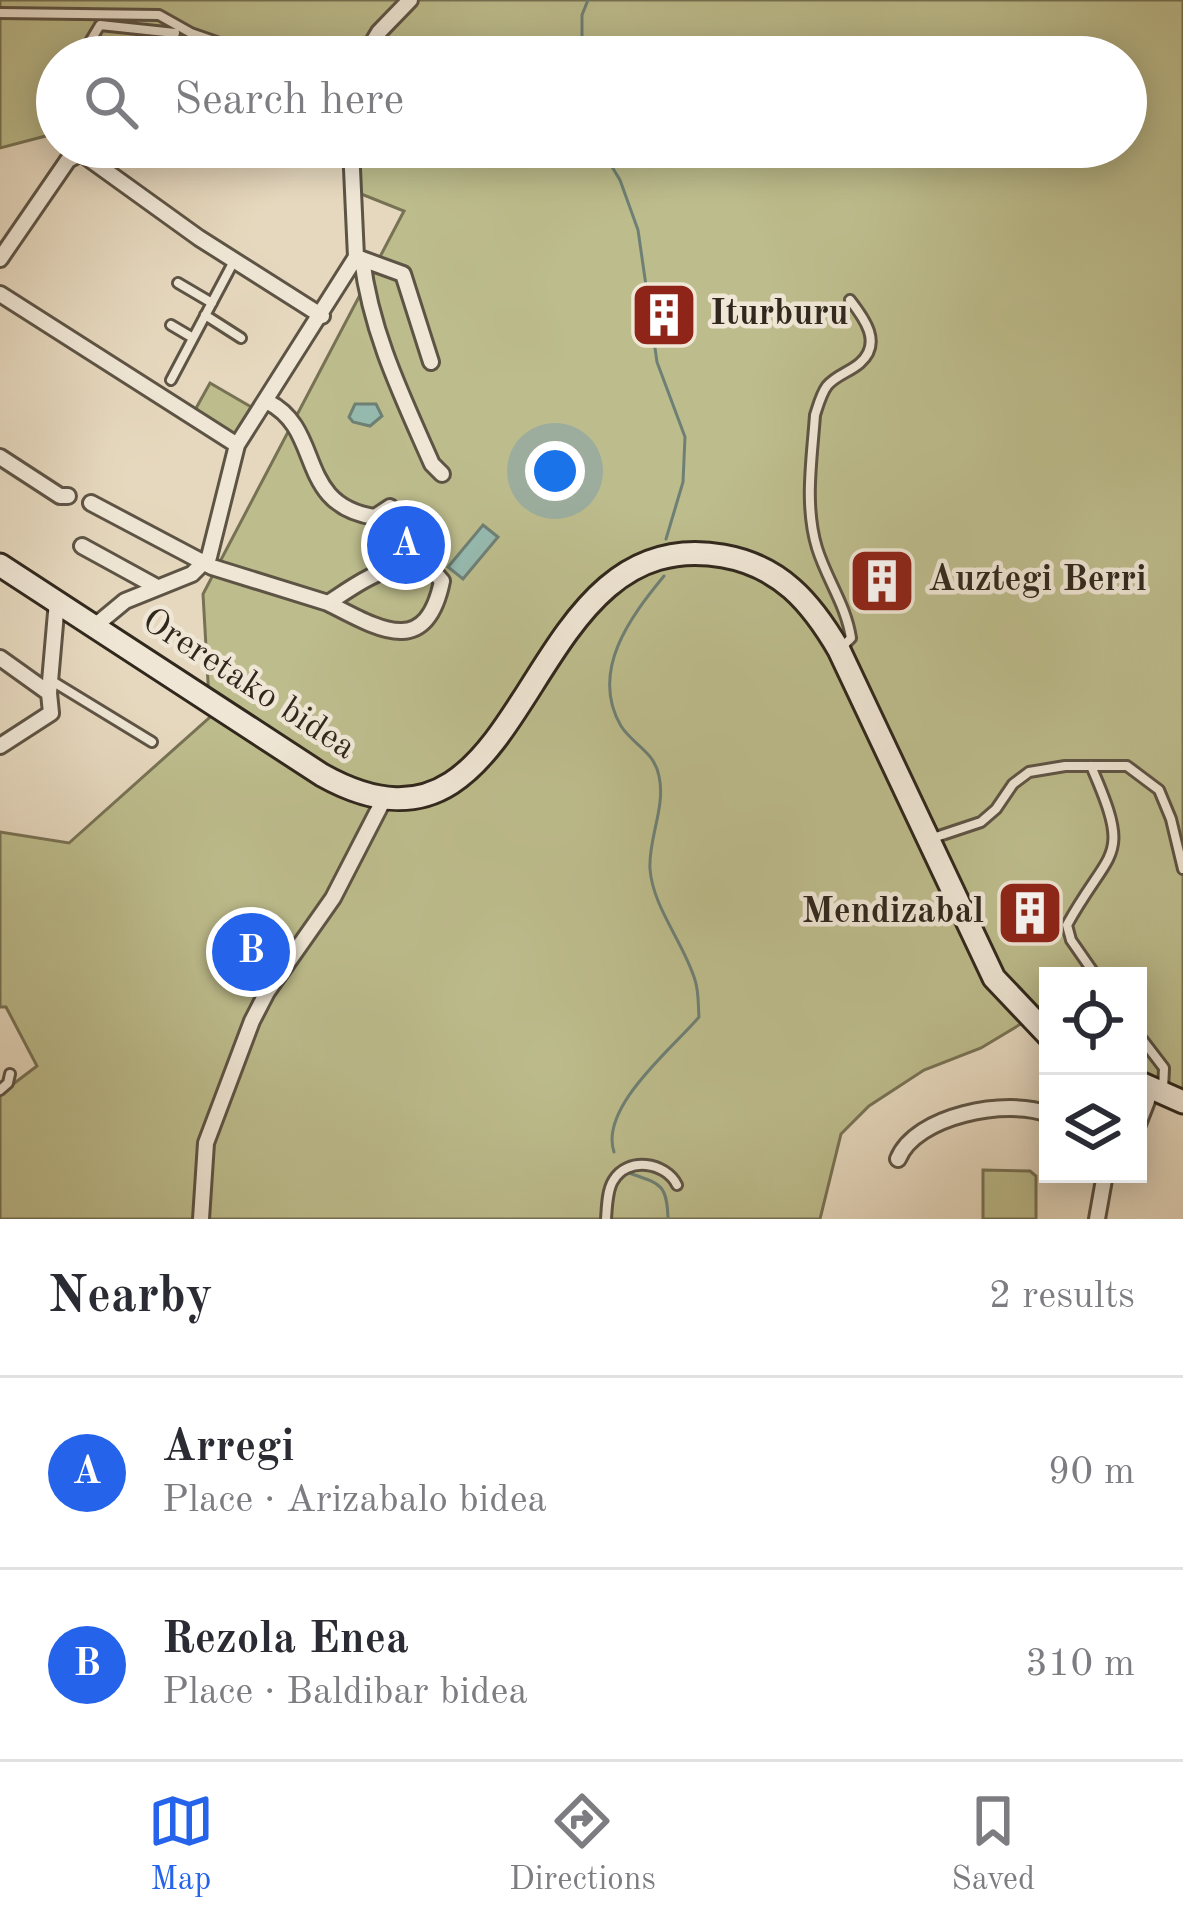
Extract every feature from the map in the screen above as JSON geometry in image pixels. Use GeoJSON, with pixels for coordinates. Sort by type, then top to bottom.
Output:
{"type":"FeatureCollection","features":[{"type":"Feature","properties":{"kind":"main road","name":"Oreretako bidea"},"geometry":{"type":"LineString","coordinates":[[0,565],[322,775],[351,791],[384,799],[427,796],[470,771],[581,611],[604,586],[656,557],[706,553],[740,559],[772,573],[789,583],[818,614],[994,978],[1039,1026]]}},
{"type":"Feature","properties":{"kind":"street"},"geometry":{"type":"LineString","coordinates":[[377,36],[410,0]]}},
{"type":"Feature","properties":{"kind":"street"},"geometry":{"type":"LineString","coordinates":[[0,259],[63,168]]}},
{"type":"Feature","properties":{"kind":"street"},"geometry":{"type":"LineString","coordinates":[[102,168],[322,316]]}},
{"type":"Feature","properties":{"kind":"street"},"geometry":{"type":"LineString","coordinates":[[353,168],[368,307],[432,464],[442,474]]}},
{"type":"Feature","properties":{"kind":"street"},"geometry":{"type":"LineString","coordinates":[[96,625],[125,601],[192,574],[204,563],[214,548],[237,445],[359,258]]}},
{"type":"Feature","properties":{"kind":"street"},"geometry":{"type":"LineString","coordinates":[[359,258],[403,274],[430,362]]}},
{"type":"Feature","properties":{"kind":"street"},"geometry":{"type":"LineString","coordinates":[[0,294],[237,445]]}},
{"type":"Feature","properties":{"kind":"street"},"geometry":{"type":"LineString","coordinates":[[268,402],[292,420],[315,477],[333,501],[359,515],[375,517],[390,507]]}},
{"type":"Feature","properties":{"kind":"street"},"geometry":{"type":"LineString","coordinates":[[0,457],[60,496],[68,496]]}},
{"type":"Feature","properties":{"kind":"street"},"geometry":{"type":"LineString","coordinates":[[91,503],[204,563],[328,603],[377,628],[413,630],[433,615],[442,581],[428,570],[383,569],[328,603]]}},
{"type":"Feature","properties":{"kind":"street"},"geometry":{"type":"LineString","coordinates":[[82,546],[155,586]]}},
{"type":"Feature","properties":{"kind":"street"},"geometry":{"type":"LineString","coordinates":[[0,746],[51,713],[50,686],[59,650],[57,601]]}},
{"type":"Feature","properties":{"kind":"street"},"geometry":{"type":"LineString","coordinates":[[0,658],[50,686]]}},
{"type":"Feature","properties":{"kind":"street"},"geometry":{"type":"LineString","coordinates":[[201,1219],[206,1143],[252,1021],[333,898],[384,799]]}},
{"type":"Feature","properties":{"kind":"street"},"geometry":{"type":"LineString","coordinates":[[898,1159],[905,1142],[924,1130],[988,1108],[1014,1105],[1039,1112]]}},
{"type":"Feature","properties":{"kind":"street"},"geometry":{"type":"LineString","coordinates":[[1097,1219],[1104,1183]]}},
{"type":"Feature","properties":{"kind":"lane"},"geometry":{"type":"LineString","coordinates":[[0,13],[159,15],[180,30]]}},
{"type":"Feature","properties":{"kind":"lane"},"geometry":{"type":"LineString","coordinates":[[93,36],[100,25],[180,30],[198,36]]}},
{"type":"Feature","properties":{"kind":"lane"},"geometry":{"type":"LineString","coordinates":[[173,36],[180,30]]}},
{"type":"Feature","properties":{"kind":"lane"},"geometry":{"type":"LineString","coordinates":[[170,380],[235,260]]}},
{"type":"Feature","properties":{"kind":"lane"},"geometry":{"type":"LineString","coordinates":[[178,284],[212,303]]}},
{"type":"Feature","properties":{"kind":"lane"},"geometry":{"type":"LineString","coordinates":[[839,650],[851,638],[848,620],[818,552],[809,511],[820,400],[826,387],[869,351],[871,334],[850,300]]}},
{"type":"Feature","properties":{"kind":"lane"},"geometry":{"type":"LineString","coordinates":[[205,315],[241,338]]}},
{"type":"Feature","properties":{"kind":"lane"},"geometry":{"type":"LineString","coordinates":[[171,325],[193,338]]}},
{"type":"Feature","properties":{"kind":"lane"},"geometry":{"type":"LineString","coordinates":[[160,368],[177,368]]}},
{"type":"Feature","properties":{"kind":"lane"},"geometry":{"type":"LineString","coordinates":[[50,686],[152,742]]}},
{"type":"Feature","properties":{"kind":"lane"},"geometry":{"type":"LineString","coordinates":[[1090,967],[1071,940],[1067,925],[1099,880],[1115,843],[1104,794],[1091,766]]}},
{"type":"Feature","properties":{"kind":"lane"},"geometry":{"type":"LineString","coordinates":[[929,839],[981,822],[1029,772],[1127,766],[1159,790],[1183,868]]}},
{"type":"Feature","properties":{"kind":"lane"},"geometry":{"type":"LineString","coordinates":[[1147,1046],[1164,1068],[1157,1091]]}},
{"type":"Feature","properties":{"kind":"lane"},"geometry":{"type":"LineString","coordinates":[[0,1090],[10,1074]]}},
{"type":"Feature","properties":{"kind":"lane"},"geometry":{"type":"LineString","coordinates":[[606,1219],[613,1181],[630,1166],[657,1168],[672,1175],[677,1185]]}},
{"type":"Feature","properties":{"kind":"shaded area"},"geometry":{"type":"Polygon","coordinates":[[[0,0],[1183,0],[1183,1102],[1147,1086],[1147,967],[1039,967],[1039,1030],[1024,1022],[981,1048],[924,1070],[869,1106],[841,1134],[820,1219],[0,1219],[0,1094],[37,1066],[6,1007],[0,1007],[0,832],[69,843],[210,717],[203,594],[404,211],[346,188],[346,168],[1147,168],[1147,36],[36,36],[36,139],[0,148],[0,0]]]}},
{"type":"Feature","properties":{"kind":"shaded area"},"geometry":{"type":"Polygon","coordinates":[[[210,383],[253,408],[235,436],[195,410],[210,383]]]}},
{"type":"Feature","properties":{"kind":"shaded area"},"geometry":{"type":"Polygon","coordinates":[[[983,1170],[1030,1171],[1036,1176],[1036,1219],[983,1219],[983,1170]]]}},
{"type":"Feature","properties":{"kind":"water"},"geometry":{"type":"Polygon","coordinates":[[[355,404],[376,404],[382,416],[370,426],[353,422],[349,417],[355,404]]]}},
{"type":"Feature","properties":{"kind":"water"},"geometry":{"type":"Polygon","coordinates":[[[483,525],[498,537],[463,579],[448,567],[483,525]]]}},
{"type":"Feature","properties":{"kind":"waterway"},"geometry":{"type":"LineString","coordinates":[[582,36],[588,0]]}},
{"type":"Feature","properties":{"kind":"waterway"},"geometry":{"type":"LineString","coordinates":[[613,168],[638,230],[657,362],[685,437],[683,482],[666,539]]}},
{"type":"Feature","properties":{"kind":"waterway"},"geometry":{"type":"LineString","coordinates":[[614,1152],[612,1135],[627,1098],[699,1017],[695,980],[652,883],[650,858],[659,776],[653,760],[621,726],[610,685],[618,645],[664,576]]}},
{"type":"Feature","properties":{"kind":"waterway"},"geometry":{"type":"LineString","coordinates":[[629,1173],[660,1187],[668,1219]]}},
{"type":"Feature","properties":{"kind":"place","name":"Iturburu"},"geometry":{"type":"Point","coordinates":[664,315]}},
{"type":"Feature","properties":{"kind":"place","name":"Arregi"},"geometry":{"type":"Point","coordinates":[406,545]}},
{"type":"Feature","properties":{"kind":"place","name":"Auztegi Berri"},"geometry":{"type":"Point","coordinates":[882,581]}},
{"type":"Feature","properties":{"kind":"place","name":"Mendizabal"},"geometry":{"type":"Point","coordinates":[1030,913]}},
{"type":"Feature","properties":{"kind":"place","name":"Rezola Enea"},"geometry":{"type":"Point","coordinates":[251,952]}}]}
